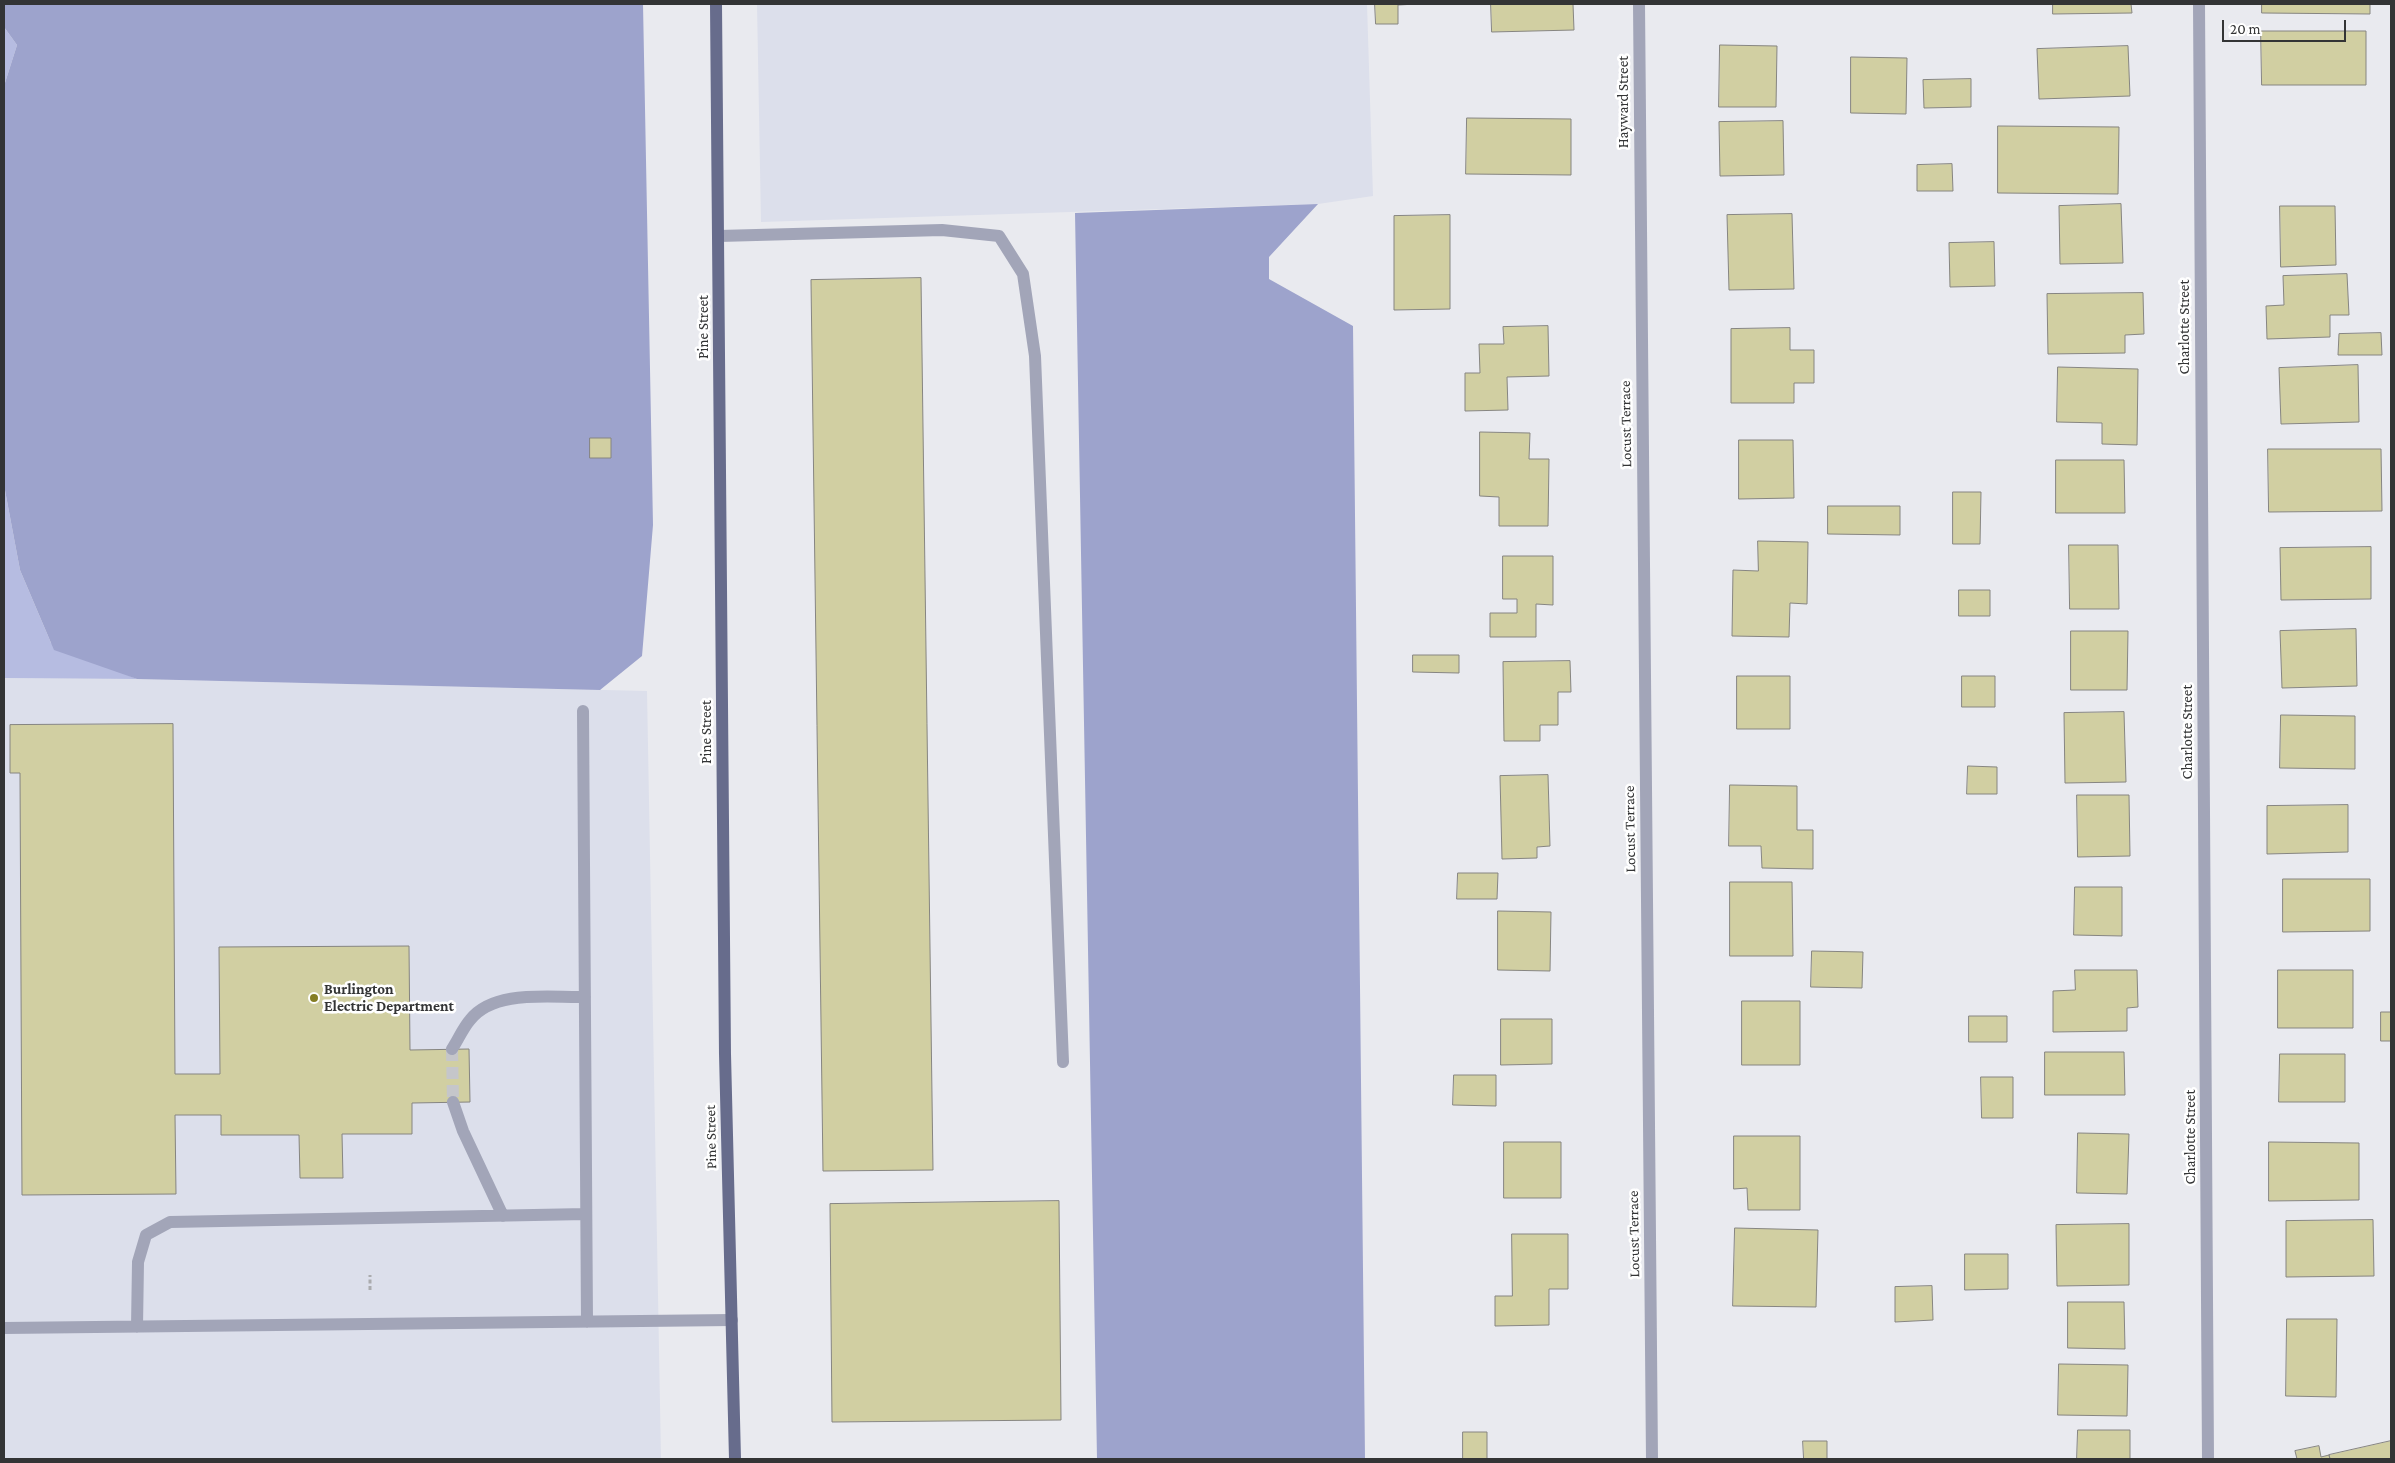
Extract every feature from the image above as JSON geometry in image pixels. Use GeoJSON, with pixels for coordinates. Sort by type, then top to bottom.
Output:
{"type":"FeatureCollection","features":[{"type":"Feature","properties":{"kind":"main road","name":"Pine Street"},"geometry":{"type":"LineString","coordinates":[[716,4],[725,1044],[735,1459]]}},
{"type":"Feature","properties":{"kind":"street","name":"Hayward Street"},"geometry":{"type":"LineString","coordinates":[[1639,4],[1640,199]]}},
{"type":"Feature","properties":{"kind":"street","name":"Charlotte Street"},"geometry":{"type":"LineString","coordinates":[[2198,4],[2208,1459]]}},
{"type":"Feature","properties":{"kind":"street","name":"Locust Terrace"},"geometry":{"type":"LineString","coordinates":[[1640,199],[1652,1459]]}},
{"type":"Feature","properties":{"kind":"street"},"geometry":{"type":"LineString","coordinates":[[719,236],[942,230],[999,236],[1023,274],[1035,356],[1063,1062]]}},
{"type":"Feature","properties":{"kind":"street"},"geometry":{"type":"LineString","coordinates":[[583,711],[587,1322]]}},
{"type":"Feature","properties":{"kind":"street"},"geometry":{"type":"LineString","coordinates":[[452,1049],[471,1018],[489,1005],[511,999],[585,997]]}},
{"type":"Feature","properties":{"kind":"street"},"geometry":{"type":"LineString","coordinates":[[453,1102],[463,1131],[503,1216]]}},
{"type":"Feature","properties":{"kind":"street"},"geometry":{"type":"LineString","coordinates":[[137,1327],[138,1262],[146,1235],[170,1222],[586,1214]]}},
{"type":"Feature","properties":{"kind":"street"},"geometry":{"type":"LineString","coordinates":[[4,1328],[732,1320]]}},
{"type":"Feature","properties":{"kind":"path"},"geometry":{"type":"LineString","coordinates":[[370,1275],[370,1290]]}},
{"type":"Feature","properties":{"kind":"shaded area"},"geometry":{"type":"Polygon","coordinates":[[[4,4],[643,4],[653,525],[642,656],[600,690],[137,679],[54,650],[20,570],[4,485],[4,86],[17,45],[4,27],[4,4]]]}},
{"type":"Feature","properties":{"kind":"shaded area"},"geometry":{"type":"Polygon","coordinates":[[[757,4],[1367,4],[1373,196],[1318,204],[761,222],[757,4]]]}},
{"type":"Feature","properties":{"kind":"shaded area"},"geometry":{"type":"Polygon","coordinates":[[[4,27],[17,45],[4,86],[4,27]]]}},
{"type":"Feature","properties":{"kind":"shaded area"},"geometry":{"type":"Polygon","coordinates":[[[1318,204],[1269,257],[1269,279],[1353,326],[1365,1459],[1097,1459],[1075,213],[1318,204]]]}},
{"type":"Feature","properties":{"kind":"shaded area"},"geometry":{"type":"Polygon","coordinates":[[[4,485],[20,570],[51,643],[137,679],[4,678],[4,485]]]}},
{"type":"Feature","properties":{"kind":"shaded area"},"geometry":{"type":"Polygon","coordinates":[[[4,678],[137,679],[647,691],[661,1459],[4,1459],[4,678]]]}},
{"type":"Feature","properties":{"kind":"building"},"geometry":{"type":"Polygon","coordinates":[[[1375,4],[1416,4],[1398,5],[1398,24],[1376,24],[1375,4]]]}},
{"type":"Feature","properties":{"kind":"building"},"geometry":{"type":"Polygon","coordinates":[[[1491,4],[1573,4],[1574,30],[1492,32],[1491,4]]]}},
{"type":"Feature","properties":{"kind":"building"},"geometry":{"type":"Polygon","coordinates":[[[2053,4],[2131,4],[2132,13],[2053,14],[2053,4]]]}},
{"type":"Feature","properties":{"kind":"building"},"geometry":{"type":"Polygon","coordinates":[[[2262,4],[2370,4],[2370,14],[2262,13],[2262,4]]]}},
{"type":"Feature","properties":{"kind":"building"},"geometry":{"type":"Polygon","coordinates":[[[2261,31],[2366,31],[2366,85],[2262,85],[2261,31]]]}},
{"type":"Feature","properties":{"kind":"building"},"geometry":{"type":"Polygon","coordinates":[[[1720,45],[1777,46],[1776,107],[1719,107],[1720,45]]]}},
{"type":"Feature","properties":{"kind":"building"},"geometry":{"type":"Polygon","coordinates":[[[2128,46],[2130,96],[2039,99],[2037,49],[2128,46]]]}},
{"type":"Feature","properties":{"kind":"building"},"geometry":{"type":"Polygon","coordinates":[[[1851,57],[1907,58],[1906,114],[1851,113],[1851,57]]]}},
{"type":"Feature","properties":{"kind":"building"},"geometry":{"type":"Polygon","coordinates":[[[1971,79],[1971,107],[1924,108],[1923,80],[1971,79]]]}},
{"type":"Feature","properties":{"kind":"building"},"geometry":{"type":"Polygon","coordinates":[[[1467,118],[1571,119],[1571,175],[1466,174],[1467,118]]]}},
{"type":"Feature","properties":{"kind":"building"},"geometry":{"type":"Polygon","coordinates":[[[1783,121],[1784,175],[1720,176],[1719,122],[1783,121]]]}},
{"type":"Feature","properties":{"kind":"building"},"geometry":{"type":"Polygon","coordinates":[[[1998,126],[2119,127],[2118,194],[1998,193],[1998,126]]]}},
{"type":"Feature","properties":{"kind":"building"},"geometry":{"type":"Polygon","coordinates":[[[1952,164],[1953,191],[1917,191],[1917,165],[1952,164]]]}},
{"type":"Feature","properties":{"kind":"building"},"geometry":{"type":"Polygon","coordinates":[[[2121,204],[2123,263],[2060,264],[2059,206],[2121,204]]]}},
{"type":"Feature","properties":{"kind":"building"},"geometry":{"type":"Polygon","coordinates":[[[2280,206],[2335,206],[2336,265],[2281,267],[2280,206]]]}},
{"type":"Feature","properties":{"kind":"building"},"geometry":{"type":"Polygon","coordinates":[[[1792,214],[1794,289],[1729,290],[1727,215],[1792,214]]]}},
{"type":"Feature","properties":{"kind":"building"},"geometry":{"type":"Polygon","coordinates":[[[1450,215],[1450,309],[1394,310],[1394,216],[1450,215]]]}},
{"type":"Feature","properties":{"kind":"building"},"geometry":{"type":"Polygon","coordinates":[[[1994,242],[1995,286],[1950,287],[1949,243],[1994,242]]]}},
{"type":"Feature","properties":{"kind":"building"},"geometry":{"type":"Polygon","coordinates":[[[2347,274],[2349,315],[2330,315],[2330,337],[2267,339],[2266,306],[2284,305],[2283,276],[2347,274]]]}},
{"type":"Feature","properties":{"kind":"building"},"geometry":{"type":"Polygon","coordinates":[[[921,278],[933,1170],[823,1171],[811,280],[921,278]]]}},
{"type":"Feature","properties":{"kind":"building"},"geometry":{"type":"Polygon","coordinates":[[[2143,293],[2144,334],[2125,335],[2125,353],[2048,354],[2047,294],[2143,293]]]}},
{"type":"Feature","properties":{"kind":"building"},"geometry":{"type":"Polygon","coordinates":[[[1548,326],[1549,376],[1507,377],[1508,410],[1465,411],[1465,373],[1480,373],[1479,344],[1504,344],[1503,327],[1548,326]]]}},
{"type":"Feature","properties":{"kind":"building"},"geometry":{"type":"Polygon","coordinates":[[[1790,328],[1790,350],[1814,350],[1814,383],[1794,383],[1794,403],[1731,403],[1731,329],[1790,328]]]}},
{"type":"Feature","properties":{"kind":"building"},"geometry":{"type":"Polygon","coordinates":[[[2381,333],[2382,355],[2338,355],[2339,334],[2381,333]]]}},
{"type":"Feature","properties":{"kind":"building"},"geometry":{"type":"Polygon","coordinates":[[[2358,365],[2359,422],[2281,424],[2279,368],[2358,365]]]}},
{"type":"Feature","properties":{"kind":"building"},"geometry":{"type":"Polygon","coordinates":[[[2058,367],[2138,369],[2137,445],[2102,444],[2102,423],[2057,422],[2058,367]]]}},
{"type":"Feature","properties":{"kind":"building"},"geometry":{"type":"Polygon","coordinates":[[[1480,432],[1530,433],[1529,459],[1549,459],[1548,526],[1499,526],[1499,497],[1480,496],[1480,432]]]}},
{"type":"Feature","properties":{"kind":"building"},"geometry":{"type":"Polygon","coordinates":[[[590,438],[611,438],[611,458],[590,458],[590,438]]]}},
{"type":"Feature","properties":{"kind":"building"},"geometry":{"type":"Polygon","coordinates":[[[1739,440],[1793,440],[1794,498],[1739,499],[1739,440]]]}},
{"type":"Feature","properties":{"kind":"building"},"geometry":{"type":"Polygon","coordinates":[[[2268,449],[2381,449],[2382,511],[2269,512],[2268,449]]]}},
{"type":"Feature","properties":{"kind":"building"},"geometry":{"type":"Polygon","coordinates":[[[2056,460],[2124,460],[2125,513],[2056,513],[2056,460]]]}},
{"type":"Feature","properties":{"kind":"building"},"geometry":{"type":"Polygon","coordinates":[[[1953,492],[1981,492],[1980,544],[1953,544],[1953,492]]]}},
{"type":"Feature","properties":{"kind":"building"},"geometry":{"type":"Polygon","coordinates":[[[1828,506],[1900,506],[1900,535],[1828,534],[1828,506]]]}},
{"type":"Feature","properties":{"kind":"building"},"geometry":{"type":"Polygon","coordinates":[[[1758,541],[1808,542],[1807,604],[1790,603],[1789,637],[1732,636],[1733,570],[1758,571],[1758,541]]]}},
{"type":"Feature","properties":{"kind":"building"},"geometry":{"type":"Polygon","coordinates":[[[2069,545],[2118,545],[2119,609],[2070,609],[2069,545]]]}},
{"type":"Feature","properties":{"kind":"building"},"geometry":{"type":"Polygon","coordinates":[[[2371,547],[2371,599],[2281,600],[2280,548],[2371,547]]]}},
{"type":"Feature","properties":{"kind":"building"},"geometry":{"type":"Polygon","coordinates":[[[1503,556],[1553,556],[1553,605],[1536,604],[1536,637],[1490,637],[1490,613],[1517,613],[1517,599],[1503,599],[1503,556]]]}},
{"type":"Feature","properties":{"kind":"building"},"geometry":{"type":"Polygon","coordinates":[[[1959,590],[1990,590],[1990,616],[1959,616],[1959,590]]]}},
{"type":"Feature","properties":{"kind":"building"},"geometry":{"type":"Polygon","coordinates":[[[2356,629],[2357,686],[2282,688],[2280,631],[2356,629]]]}},
{"type":"Feature","properties":{"kind":"building"},"geometry":{"type":"Polygon","coordinates":[[[2071,631],[2128,631],[2127,690],[2071,690],[2071,631]]]}},
{"type":"Feature","properties":{"kind":"building"},"geometry":{"type":"Polygon","coordinates":[[[1413,655],[1459,655],[1459,673],[1413,672],[1413,655]]]}},
{"type":"Feature","properties":{"kind":"building"},"geometry":{"type":"Polygon","coordinates":[[[1570,661],[1571,692],[1558,692],[1558,725],[1540,725],[1540,741],[1504,741],[1503,662],[1570,661]]]}},
{"type":"Feature","properties":{"kind":"building"},"geometry":{"type":"Polygon","coordinates":[[[1737,676],[1790,676],[1790,729],[1737,729],[1737,676]]]}},
{"type":"Feature","properties":{"kind":"building"},"geometry":{"type":"Polygon","coordinates":[[[1962,676],[1995,676],[1995,707],[1962,707],[1962,676]]]}},
{"type":"Feature","properties":{"kind":"building"},"geometry":{"type":"Polygon","coordinates":[[[2124,712],[2126,782],[2065,783],[2064,713],[2124,712]]]}},
{"type":"Feature","properties":{"kind":"building"},"geometry":{"type":"Polygon","coordinates":[[[2281,715],[2355,716],[2355,769],[2280,768],[2281,715]]]}},
{"type":"Feature","properties":{"kind":"building","name":"Burlington Electric Department"},"geometry":{"type":"Polygon","coordinates":[[[173,724],[175,1074],[220,1074],[219,947],[409,946],[410,1050],[469,1049],[470,1102],[412,1103],[412,1134],[342,1134],[343,1178],[300,1178],[299,1135],[221,1135],[221,1115],[175,1115],[176,1194],[22,1195],[20,773],[10,773],[10,725],[173,724]]]}},
{"type":"Feature","properties":{"kind":"building"},"geometry":{"type":"Polygon","coordinates":[[[1968,766],[1997,767],[1997,794],[1967,794],[1968,766]]]}},
{"type":"Feature","properties":{"kind":"building"},"geometry":{"type":"Polygon","coordinates":[[[1548,775],[1550,846],[1537,847],[1537,858],[1502,859],[1500,776],[1548,775]]]}},
{"type":"Feature","properties":{"kind":"building"},"geometry":{"type":"Polygon","coordinates":[[[1730,785],[1797,786],[1797,830],[1813,830],[1813,869],[1762,868],[1761,846],[1729,846],[1730,785]]]}},
{"type":"Feature","properties":{"kind":"building"},"geometry":{"type":"Polygon","coordinates":[[[2077,795],[2129,795],[2130,856],[2078,857],[2077,795]]]}},
{"type":"Feature","properties":{"kind":"building"},"geometry":{"type":"Polygon","coordinates":[[[2348,805],[2348,852],[2267,854],[2267,806],[2348,805]]]}},
{"type":"Feature","properties":{"kind":"building"},"geometry":{"type":"Polygon","coordinates":[[[1458,873],[1498,873],[1497,899],[1457,899],[1458,873]]]}},
{"type":"Feature","properties":{"kind":"building"},"geometry":{"type":"Polygon","coordinates":[[[2283,879],[2370,879],[2370,931],[2283,932],[2283,879]]]}},
{"type":"Feature","properties":{"kind":"building"},"geometry":{"type":"Polygon","coordinates":[[[1730,882],[1792,882],[1793,956],[1730,956],[1730,882]]]}},
{"type":"Feature","properties":{"kind":"building"},"geometry":{"type":"Polygon","coordinates":[[[2075,887],[2122,887],[2122,936],[2074,935],[2075,887]]]}},
{"type":"Feature","properties":{"kind":"building"},"geometry":{"type":"Polygon","coordinates":[[[1498,911],[1551,912],[1550,971],[1498,970],[1498,911]]]}},
{"type":"Feature","properties":{"kind":"building"},"geometry":{"type":"Polygon","coordinates":[[[1812,951],[1863,952],[1862,988],[1811,987],[1812,951]]]}},
{"type":"Feature","properties":{"kind":"building"},"geometry":{"type":"Polygon","coordinates":[[[2075,970],[2137,970],[2138,1007],[2127,1008],[2127,1031],[2053,1032],[2053,991],[2075,990],[2075,970]]]}},
{"type":"Feature","properties":{"kind":"building"},"geometry":{"type":"Polygon","coordinates":[[[2278,970],[2353,970],[2353,1028],[2278,1028],[2278,970]]]}},
{"type":"Feature","properties":{"kind":"building"},"geometry":{"type":"Polygon","coordinates":[[[1742,1001],[1800,1001],[1800,1065],[1742,1065],[1742,1001]]]}},
{"type":"Feature","properties":{"kind":"building"},"geometry":{"type":"Polygon","coordinates":[[[2381,1012],[2391,1012],[2391,1041],[2381,1041],[2381,1012]]]}},
{"type":"Feature","properties":{"kind":"building"},"geometry":{"type":"Polygon","coordinates":[[[1969,1016],[2007,1016],[2007,1042],[1969,1042],[1969,1016]]]}},
{"type":"Feature","properties":{"kind":"building"},"geometry":{"type":"Polygon","coordinates":[[[1501,1019],[1552,1019],[1552,1064],[1501,1065],[1501,1019]]]}},
{"type":"Feature","properties":{"kind":"building"},"geometry":{"type":"Polygon","coordinates":[[[2045,1052],[2124,1052],[2125,1095],[2045,1095],[2045,1052]]]}},
{"type":"Feature","properties":{"kind":"building"},"geometry":{"type":"Polygon","coordinates":[[[2280,1054],[2345,1054],[2345,1102],[2279,1102],[2280,1054]]]}},
{"type":"Feature","properties":{"kind":"building"},"geometry":{"type":"Polygon","coordinates":[[[1454,1075],[1496,1075],[1496,1106],[1453,1105],[1454,1075]]]}},
{"type":"Feature","properties":{"kind":"building"},"geometry":{"type":"Polygon","coordinates":[[[1981,1077],[2013,1077],[2013,1118],[1982,1118],[1981,1077]]]}},
{"type":"Feature","properties":{"kind":"building"},"geometry":{"type":"Polygon","coordinates":[[[2078,1133],[2129,1134],[2127,1194],[2077,1193],[2078,1133]]]}},
{"type":"Feature","properties":{"kind":"building"},"geometry":{"type":"Polygon","coordinates":[[[1734,1136],[1800,1136],[1800,1210],[1748,1210],[1747,1188],[1734,1189],[1734,1136]]]}},
{"type":"Feature","properties":{"kind":"building"},"geometry":{"type":"Polygon","coordinates":[[[1504,1142],[1561,1142],[1561,1198],[1504,1198],[1504,1142]]]}},
{"type":"Feature","properties":{"kind":"building"},"geometry":{"type":"Polygon","coordinates":[[[2269,1142],[2359,1143],[2359,1200],[2269,1201],[2269,1142]]]}},
{"type":"Feature","properties":{"kind":"building"},"geometry":{"type":"Polygon","coordinates":[[[1059,1201],[1061,1420],[832,1422],[830,1204],[1059,1201]]]}},
{"type":"Feature","properties":{"kind":"building"},"geometry":{"type":"Polygon","coordinates":[[[2373,1220],[2374,1276],[2286,1277],[2286,1221],[2373,1220]]]}},
{"type":"Feature","properties":{"kind":"building"},"geometry":{"type":"Polygon","coordinates":[[[2129,1224],[2129,1285],[2057,1286],[2056,1225],[2129,1224]]]}},
{"type":"Feature","properties":{"kind":"building"},"geometry":{"type":"Polygon","coordinates":[[[1735,1228],[1818,1230],[1816,1307],[1733,1306],[1735,1228]]]}},
{"type":"Feature","properties":{"kind":"building"},"geometry":{"type":"Polygon","coordinates":[[[1512,1234],[1568,1234],[1568,1289],[1549,1289],[1549,1325],[1495,1326],[1495,1296],[1512,1296],[1512,1234]]]}},
{"type":"Feature","properties":{"kind":"building"},"geometry":{"type":"Polygon","coordinates":[[[1965,1254],[2008,1254],[2008,1289],[1965,1290],[1965,1254]]]}},
{"type":"Feature","properties":{"kind":"building"},"geometry":{"type":"Polygon","coordinates":[[[1932,1286],[1933,1320],[1895,1322],[1895,1287],[1932,1286]]]}},
{"type":"Feature","properties":{"kind":"building"},"geometry":{"type":"Polygon","coordinates":[[[2068,1302],[2124,1302],[2125,1349],[2068,1348],[2068,1302]]]}},
{"type":"Feature","properties":{"kind":"building"},"geometry":{"type":"Polygon","coordinates":[[[2287,1319],[2337,1319],[2336,1397],[2286,1396],[2287,1319]]]}},
{"type":"Feature","properties":{"kind":"building"},"geometry":{"type":"Polygon","coordinates":[[[2059,1364],[2128,1365],[2127,1416],[2058,1415],[2059,1364]]]}},
{"type":"Feature","properties":{"kind":"building"},"geometry":{"type":"Polygon","coordinates":[[[2078,1430],[2130,1430],[2130,1459],[2077,1459],[2078,1430]]]}},
{"type":"Feature","properties":{"kind":"building"},"geometry":{"type":"Polygon","coordinates":[[[1463,1432],[1487,1432],[1487,1459],[1463,1459],[1463,1432]]]}},
{"type":"Feature","properties":{"kind":"building"},"geometry":{"type":"Polygon","coordinates":[[[1803,1441],[1827,1441],[1827,1459],[1804,1459],[1803,1441]]]}},
{"type":"Feature","properties":{"kind":"building"},"geometry":{"type":"Polygon","coordinates":[[[2391,1441],[2391,1459],[2330,1459],[2329,1455],[2391,1441]]]}},
{"type":"Feature","properties":{"kind":"building"},"geometry":{"type":"Polygon","coordinates":[[[2319,1446],[2321,1457],[2329,1455],[2330,1459],[2297,1459],[2295,1451],[2319,1446]]]}},
{"type":"Feature","properties":{"kind":"tunnel"},"geometry":{"type":"LineString","coordinates":[[452,1049],[453,1102]]}},
{"type":"Feature","properties":{"kind":"place","name":"Burlington Electric Department"},"geometry":{"type":"Point","coordinates":[314,998]}}]}
